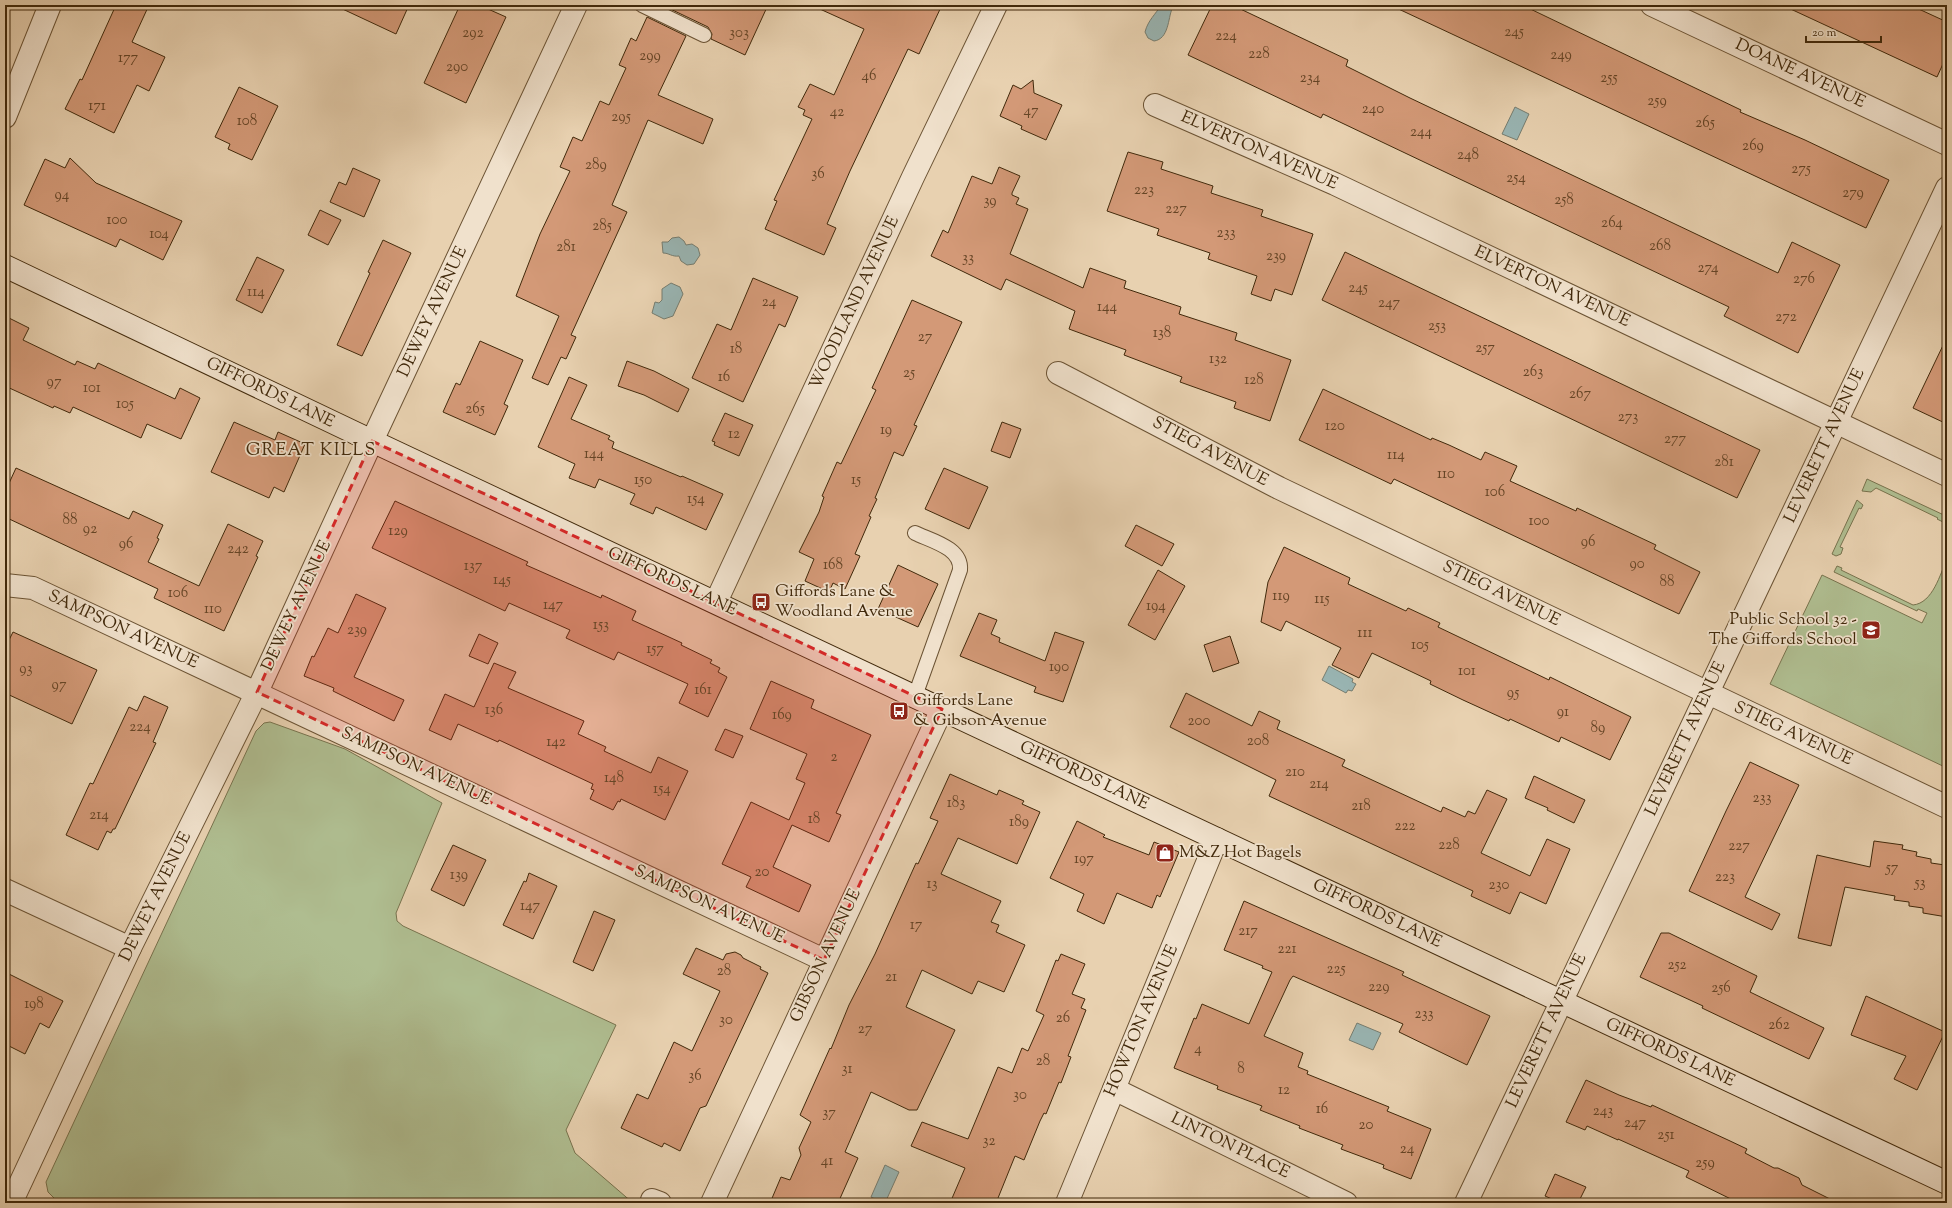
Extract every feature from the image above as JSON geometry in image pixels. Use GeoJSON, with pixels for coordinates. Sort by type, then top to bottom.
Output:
{"type":"FeatureCollection","features":[{"type":"Feature","properties":{"kind":"street"},"geometry":{"type":"LineString","coordinates":[[5,117],[50,5]]}},
{"type":"Feature","properties":{"kind":"street","name":"DEWEY AVENUE"},"geometry":{"type":"LineString","coordinates":[[12,1201],[130,948],[257,692],[372,441],[576,5]]}},
{"type":"Feature","properties":{"kind":"street","name":"WOODLAND AVENUE"},"geometry":{"type":"LineString","coordinates":[[716,602],[913,178],[996,5]]}},
{"type":"Feature","properties":{"kind":"street","name":"DOANE AVENUE"},"geometry":{"type":"LineString","coordinates":[[1652,5],[1947,144]]}},
{"type":"Feature","properties":{"kind":"street","name":"ELVERTON AVENUE"},"geometry":{"type":"LineString","coordinates":[[1155,105],[1335,184],[1947,474]]}},
{"type":"Feature","properties":{"kind":"street","name":"LEVERETT AVENUE"},"geometry":{"type":"LineString","coordinates":[[1466,1203],[1947,188]]}},
{"type":"Feature","properties":{"kind":"street","name":"GIFFORDS LANE"},"geometry":{"type":"LineString","coordinates":[[5,266],[372,441],[1947,1183]]}},
{"type":"Feature","properties":{"kind":"street","name":"STIEG AVENUE"},"geometry":{"type":"LineString","coordinates":[[1058,373],[1279,488],[1947,807]]}},
{"type":"Feature","properties":{"kind":"street","name":"SAMPSON AVENUE"},"geometry":{"type":"LineString","coordinates":[[5,585],[33,588],[257,692],[824,960]]}},
{"type":"Feature","properties":{"kind":"street","name":"GIBSON AVENUE"},"geometry":{"type":"LineString","coordinates":[[712,1203],[942,709]]}},
{"type":"Feature","properties":{"kind":"street","name":"HOWTON AVENUE"},"geometry":{"type":"LineString","coordinates":[[1067,1203],[1218,839]]}},
{"type":"Feature","properties":{"kind":"street"},"geometry":{"type":"LineString","coordinates":[[5,890],[130,948]]}},
{"type":"Feature","properties":{"kind":"street","name":"LINTON PLACE"},"geometry":{"type":"LineString","coordinates":[[1114,1089],[1346,1203]]}},
{"type":"Feature","properties":{"kind":"lane"},"geometry":{"type":"LineString","coordinates":[[642,5],[704,35]]}},
{"type":"Feature","properties":{"kind":"lane"},"geometry":{"type":"LineString","coordinates":[[915,533],[949,549],[957,555],[961,563],[960,570],[916,696]]}},
{"type":"Feature","properties":{"kind":"highlighted area"},"geometry":{"type":"Polygon","coordinates":[[[372,441],[942,709],[824,960],[257,692],[372,441]]]}},
{"type":"Feature","properties":{"kind":"green space"},"geometry":{"type":"Polygon","coordinates":[[[1867,479],[1946,516],[1943,522],[1937,519],[1938,518],[1876,488],[1871,492],[1862,491],[1867,479]]]}},
{"type":"Feature","properties":{"kind":"green space"},"geometry":{"type":"Polygon","coordinates":[[[1857,500],[1863,505],[1861,509],[1859,508],[1840,547],[1843,548],[1841,554],[1836,556],[1832,554],[1857,500]]]}},
{"type":"Feature","properties":{"kind":"green space","name":"Public School 32 - The Giffords School"},"geometry":{"type":"Polygon","coordinates":[[[1947,559],[1947,768],[1770,684],[1822,575],[1922,623],[1927,613],[1918,609],[1917,611],[1834,572],[1837,566],[1842,568],[1841,570],[1913,605],[1920,603],[1931,594],[1947,559]]]}},
{"type":"Feature","properties":{"kind":"green space"},"geometry":{"type":"Polygon","coordinates":[[[270,722],[345,749],[442,803],[396,913],[397,921],[403,926],[616,1025],[566,1130],[575,1153],[633,1203],[59,1203],[48,1192],[46,1182],[256,731],[264,723],[270,722]]]}},
{"type":"Feature","properties":{"kind":"water"},"geometry":{"type":"Polygon","coordinates":[[[1161,5],[1172,9],[1167,28],[1163,36],[1154,41],[1148,38],[1145,32],[1150,21],[1161,5]]]}},
{"type":"Feature","properties":{"kind":"water"},"geometry":{"type":"Polygon","coordinates":[[[1515,107],[1529,114],[1517,140],[1502,134],[1515,107]]]}},
{"type":"Feature","properties":{"kind":"water"},"geometry":{"type":"Polygon","coordinates":[[[679,237],[686,245],[692,244],[698,248],[700,255],[694,264],[687,265],[681,261],[679,256],[663,253],[662,242],[668,242],[672,238],[679,237]]]}},
{"type":"Feature","properties":{"kind":"water"},"geometry":{"type":"Polygon","coordinates":[[[671,283],[680,287],[683,294],[673,316],[664,319],[652,313],[655,302],[659,303],[662,300],[662,289],[671,283]]]}},
{"type":"Feature","properties":{"kind":"water"},"geometry":{"type":"Polygon","coordinates":[[[1329,666],[1353,679],[1352,682],[1356,684],[1352,691],[1348,690],[1346,693],[1322,680],[1329,666]]]}},
{"type":"Feature","properties":{"kind":"water"},"geometry":{"type":"Polygon","coordinates":[[[1357,1023],[1381,1033],[1373,1050],[1349,1040],[1357,1023]]]}},
{"type":"Feature","properties":{"kind":"water"},"geometry":{"type":"Polygon","coordinates":[[[885,1165],[899,1172],[885,1203],[883,1203],[871,1197],[885,1165]]]}},
{"type":"Feature","properties":{"kind":"building"},"geometry":{"type":"Polygon","coordinates":[[[116,5],[149,5],[132,42],[165,57],[149,91],[137,85],[114,133],[65,109],[80,79],[82,80],[116,5]]]}},
{"type":"Feature","properties":{"kind":"building"},"geometry":{"type":"Polygon","coordinates":[[[334,5],[409,5],[396,34],[334,5]]]}},
{"type":"Feature","properties":{"kind":"building"},"geometry":{"type":"Polygon","coordinates":[[[460,5],[479,5],[506,17],[466,103],[424,83],[460,5]]]}},
{"type":"Feature","properties":{"kind":"building"},"geometry":{"type":"Polygon","coordinates":[[[662,5],[768,5],[745,55],[711,39],[712,34],[708,27],[662,5]]]}},
{"type":"Feature","properties":{"kind":"building"},"geometry":{"type":"Polygon","coordinates":[[[811,5],[942,5],[919,54],[908,49],[850,171],[827,224],[836,228],[824,255],[765,229],[777,201],[774,200],[812,119],[803,115],[805,110],[798,107],[810,84],[834,95],[864,29],[811,5]]]}},
{"type":"Feature","properties":{"kind":"building"},"geometry":{"type":"Polygon","coordinates":[[[1212,5],[1232,5],[1348,60],[1346,66],[1410,98],[1778,273],[1792,242],[1840,265],[1798,353],[1724,316],[1729,307],[1323,114],[1321,118],[1188,55],[1212,5]]]}},
{"type":"Feature","properties":{"kind":"building"},"geometry":{"type":"Polygon","coordinates":[[[1390,5],[1522,5],[1741,110],[1740,112],[1805,140],[1889,180],[1866,228],[1390,5]]]}},
{"type":"Feature","properties":{"kind":"building"},"geometry":{"type":"Polygon","coordinates":[[[1782,5],[1910,5],[1947,22],[1947,55],[1937,77],[1782,5]]]}},
{"type":"Feature","properties":{"kind":"building"},"geometry":{"type":"Polygon","coordinates":[[[647,17],[686,36],[658,95],[713,119],[703,144],[648,120],[612,205],[627,212],[571,335],[576,337],[566,359],[561,357],[548,385],[532,378],[559,316],[516,296],[540,234],[570,171],[560,167],[573,137],[582,141],[600,101],[609,105],[626,68],[619,65],[631,38],[636,41],[647,17]]]}},
{"type":"Feature","properties":{"kind":"building"},"geometry":{"type":"Polygon","coordinates":[[[1033,80],[1034,93],[1062,105],[1046,140],[1021,129],[1022,126],[1000,116],[1013,85],[1021,89],[1033,80]]]}},
{"type":"Feature","properties":{"kind":"building"},"geometry":{"type":"Polygon","coordinates":[[[239,87],[278,106],[252,160],[228,149],[230,144],[215,137],[239,87]]]}},
{"type":"Feature","properties":{"kind":"building"},"geometry":{"type":"Polygon","coordinates":[[[1128,152],[1163,162],[1161,169],[1213,186],[1211,193],[1263,210],[1261,216],[1313,234],[1292,295],[1275,289],[1271,301],[1251,294],[1257,276],[1208,259],[1210,253],[1157,235],[1159,229],[1107,211],[1128,152]]]}},
{"type":"Feature","properties":{"kind":"building"},"geometry":{"type":"Polygon","coordinates":[[[70,158],[96,183],[182,221],[163,260],[120,239],[116,247],[24,205],[45,159],[65,168],[70,158]]]}},
{"type":"Feature","properties":{"kind":"building"},"geometry":{"type":"Polygon","coordinates":[[[999,167],[1020,176],[1012,195],[1019,198],[1016,204],[1028,209],[1010,254],[1083,288],[1090,268],[1126,281],[1124,288],[1181,307],[1179,314],[1237,333],[1235,340],[1291,360],[1270,421],[1234,408],[1236,402],[1180,382],[1182,377],[1124,355],[1126,350],[1069,329],[1075,311],[1006,279],[1001,290],[931,256],[943,230],[948,233],[972,176],[992,184],[999,167]]]}},
{"type":"Feature","properties":{"kind":"building"},"geometry":{"type":"Polygon","coordinates":[[[353,168],[380,180],[364,217],[330,202],[339,182],[346,185],[353,168]]]}},
{"type":"Feature","properties":{"kind":"building"},"geometry":{"type":"Polygon","coordinates":[[[320,210],[341,220],[328,245],[308,235],[320,210]]]}},
{"type":"Feature","properties":{"kind":"building"},"geometry":{"type":"Polygon","coordinates":[[[383,240],[411,253],[362,356],[337,345],[370,273],[368,272],[383,240]]]}},
{"type":"Feature","properties":{"kind":"building"},"geometry":{"type":"Polygon","coordinates":[[[1345,252],[1760,450],[1737,498],[1322,300],[1345,252]]]}},
{"type":"Feature","properties":{"kind":"building"},"geometry":{"type":"Polygon","coordinates":[[[257,257],[284,270],[262,313],[236,300],[257,257]]]}},
{"type":"Feature","properties":{"kind":"building"},"geometry":{"type":"Polygon","coordinates":[[[753,278],[798,297],[785,327],[779,324],[743,402],[692,378],[717,324],[731,330],[753,278]]]}},
{"type":"Feature","properties":{"kind":"building"},"geometry":{"type":"Polygon","coordinates":[[[912,300],[962,322],[914,425],[917,426],[903,456],[894,452],[875,498],[877,499],[869,516],[871,517],[855,554],[860,556],[845,589],[833,583],[829,592],[805,581],[814,559],[799,552],[819,512],[824,497],[822,496],[837,462],[841,464],[876,390],[872,388],[912,300]]]}},
{"type":"Feature","properties":{"kind":"building"},"geometry":{"type":"Polygon","coordinates":[[[5,316],[29,328],[23,340],[75,365],[77,361],[95,369],[98,363],[175,399],[180,388],[200,398],[181,439],[147,424],[141,438],[73,407],[70,413],[54,406],[53,408],[5,386],[5,316]]]}},
{"type":"Feature","properties":{"kind":"building"},"geometry":{"type":"Polygon","coordinates":[[[1947,337],[1947,424],[1913,408],[1947,337]]]}},
{"type":"Feature","properties":{"kind":"building"},"geometry":{"type":"Polygon","coordinates":[[[480,341],[523,360],[504,404],[508,406],[495,435],[443,412],[456,383],[460,385],[480,341]]]}},
{"type":"Feature","properties":{"kind":"building"},"geometry":{"type":"Polygon","coordinates":[[[627,361],[654,371],[689,389],[678,412],[644,395],[618,386],[627,361]]]}},
{"type":"Feature","properties":{"kind":"building"},"geometry":{"type":"Polygon","coordinates":[[[569,377],[587,385],[571,419],[610,436],[608,439],[614,442],[612,448],[723,494],[706,530],[656,507],[653,514],[630,504],[635,494],[599,479],[595,488],[569,478],[575,464],[538,447],[569,377]]]}},
{"type":"Feature","properties":{"kind":"building"},"geometry":{"type":"Polygon","coordinates":[[[1323,389],[1431,440],[1432,438],[1481,460],[1485,452],[1517,466],[1510,481],[1576,511],[1577,508],[1656,545],[1654,549],[1700,572],[1679,614],[1394,479],[1391,484],[1299,440],[1323,389]]]}},
{"type":"Feature","properties":{"kind":"building"},"geometry":{"type":"Polygon","coordinates":[[[725,413],[753,425],[739,456],[714,445],[715,442],[712,441],[725,413]]]}},
{"type":"Feature","properties":{"kind":"building"},"geometry":{"type":"Polygon","coordinates":[[[234,422],[275,440],[278,432],[305,444],[284,492],[274,487],[269,498],[211,472],[234,422]]]}},
{"type":"Feature","properties":{"kind":"building"},"geometry":{"type":"Polygon","coordinates":[[[1002,422],[1021,429],[1010,458],[991,451],[1002,422]]]}},
{"type":"Feature","properties":{"kind":"building"},"geometry":{"type":"Polygon","coordinates":[[[16,468],[129,519],[133,511],[163,525],[157,538],[159,539],[148,562],[199,586],[228,524],[263,541],[256,556],[258,557],[224,631],[154,598],[158,589],[5,517],[5,492],[16,468]]]}},
{"type":"Feature","properties":{"kind":"building"},"geometry":{"type":"Polygon","coordinates":[[[944,468],[988,487],[969,529],[925,509],[944,468]]]}},
{"type":"Feature","properties":{"kind":"building"},"geometry":{"type":"Polygon","coordinates":[[[395,501],[528,562],[526,565],[601,598],[602,595],[636,611],[632,620],[682,643],[681,645],[712,660],[710,663],[720,668],[718,672],[727,677],[708,717],[679,703],[688,684],[618,652],[614,660],[566,638],[570,630],[509,603],[505,611],[372,548],[395,501]]]}},
{"type":"Feature","properties":{"kind":"building"},"geometry":{"type":"Polygon","coordinates":[[[1136,525],[1174,544],[1162,566],[1125,546],[1136,525]]]}},
{"type":"Feature","properties":{"kind":"building"},"geometry":{"type":"Polygon","coordinates":[[[1284,547],[1350,578],[1348,584],[1406,611],[1408,608],[1440,623],[1438,627],[1549,680],[1550,677],[1631,717],[1610,760],[1561,737],[1559,742],[1510,719],[1509,721],[1430,684],[1431,681],[1372,653],[1359,678],[1332,665],[1341,648],[1286,621],[1281,631],[1261,622],[1268,582],[1284,547]]]}},
{"type":"Feature","properties":{"kind":"building"},"geometry":{"type":"Polygon","coordinates":[[[898,565],[938,584],[918,627],[878,609],[898,565]]]}},
{"type":"Feature","properties":{"kind":"building"},"geometry":{"type":"Polygon","coordinates":[[[1158,570],[1185,586],[1155,640],[1128,625],[1158,570]]]}},
{"type":"Feature","properties":{"kind":"building"},"geometry":{"type":"Polygon","coordinates":[[[356,594],[386,608],[354,677],[404,700],[394,721],[333,691],[334,688],[304,676],[312,656],[314,657],[328,628],[338,633],[356,594]]]}},
{"type":"Feature","properties":{"kind":"building"},"geometry":{"type":"Polygon","coordinates":[[[979,613],[997,620],[991,634],[1000,638],[999,642],[1045,661],[1055,632],[1084,642],[1063,702],[1034,692],[1036,687],[960,656],[979,613]]]}},
{"type":"Feature","properties":{"kind":"building"},"geometry":{"type":"Polygon","coordinates":[[[13,632],[97,670],[72,724],[5,693],[5,648],[13,632]]]}},
{"type":"Feature","properties":{"kind":"building"},"geometry":{"type":"Polygon","coordinates":[[[479,634],[498,643],[488,664],[469,656],[479,634]]]}},
{"type":"Feature","properties":{"kind":"building"},"geometry":{"type":"Polygon","coordinates":[[[1230,636],[1239,663],[1213,672],[1204,645],[1230,636]]]}},
{"type":"Feature","properties":{"kind":"building"},"geometry":{"type":"Polygon","coordinates":[[[494,663],[516,672],[508,688],[584,721],[578,734],[606,747],[604,751],[651,773],[658,757],[688,771],[665,820],[621,799],[620,802],[618,801],[613,810],[590,799],[594,790],[591,789],[593,784],[499,740],[498,742],[458,724],[451,740],[429,730],[445,694],[474,707],[494,663]]]}},
{"type":"Feature","properties":{"kind":"building"},"geometry":{"type":"Polygon","coordinates":[[[771,681],[814,700],[811,708],[871,735],[836,813],[841,815],[829,842],[792,825],[773,867],[811,885],[799,912],[746,887],[751,877],[722,864],[751,802],[789,820],[805,783],[796,779],[807,754],[750,729],[771,681]]]}},
{"type":"Feature","properties":{"kind":"building"},"geometry":{"type":"Polygon","coordinates":[[[1186,693],[1252,726],[1259,711],[1280,721],[1277,729],[1345,760],[1342,766],[1441,812],[1443,807],[1465,817],[1468,811],[1475,814],[1487,790],[1507,799],[1481,853],[1530,876],[1547,839],[1570,849],[1546,904],[1520,892],[1510,914],[1471,896],[1473,891],[1269,796],[1276,780],[1170,727],[1186,693]]]}},
{"type":"Feature","properties":{"kind":"building"},"geometry":{"type":"Polygon","coordinates":[[[144,696],[168,707],[153,742],[156,743],[115,829],[113,829],[111,833],[107,831],[98,850],[66,835],[90,783],[93,784],[129,707],[137,711],[144,696]]]}},
{"type":"Feature","properties":{"kind":"building"},"geometry":{"type":"Polygon","coordinates":[[[725,729],[743,736],[733,758],[715,750],[725,729]]]}},
{"type":"Feature","properties":{"kind":"building"},"geometry":{"type":"Polygon","coordinates":[[[1750,762],[1799,785],[1745,897],[1780,914],[1772,930],[1689,891],[1750,762]]]}},
{"type":"Feature","properties":{"kind":"building"},"geometry":{"type":"Polygon","coordinates":[[[950,774],[997,795],[999,790],[1024,801],[1022,804],[1040,812],[1017,864],[958,838],[941,874],[1001,901],[991,922],[999,925],[996,932],[1025,945],[1004,992],[978,981],[972,994],[922,970],[906,1007],[955,1030],[917,1110],[909,1110],[871,1092],[845,1152],[858,1158],[838,1203],[770,1203],[781,1177],[790,1180],[801,1155],[799,1148],[811,1122],[800,1115],[830,1048],[831,1049],[849,1005],[875,954],[916,863],[918,864],[938,821],[930,818],[950,774]]]}},
{"type":"Feature","properties":{"kind":"building"},"geometry":{"type":"Polygon","coordinates":[[[1534,776],[1585,800],[1574,823],[1547,810],[1548,808],[1525,798],[1534,776]]]}},
{"type":"Feature","properties":{"kind":"building"},"geometry":{"type":"Polygon","coordinates":[[[1077,821],[1105,835],[1103,837],[1149,855],[1154,842],[1179,852],[1160,897],[1157,895],[1152,908],[1117,893],[1104,924],[1077,911],[1084,894],[1050,878],[1077,821]]]}},
{"type":"Feature","properties":{"kind":"building"},"geometry":{"type":"Polygon","coordinates":[[[1874,841],[1903,845],[1902,849],[1917,852],[1916,856],[1931,859],[1931,863],[1945,865],[1944,874],[1947,874],[1947,917],[1923,913],[1923,908],[1909,906],[1909,902],[1894,900],[1895,896],[1845,887],[1831,946],[1798,938],[1817,855],[1870,867],[1874,841]]]}},
{"type":"Feature","properties":{"kind":"building"},"geometry":{"type":"Polygon","coordinates":[[[453,845],[486,860],[464,906],[431,890],[453,845]]]}},
{"type":"Feature","properties":{"kind":"building"},"geometry":{"type":"Polygon","coordinates":[[[529,873],[557,886],[533,939],[503,925],[524,881],[526,882],[529,873]]]}},
{"type":"Feature","properties":{"kind":"building"},"geometry":{"type":"Polygon","coordinates":[[[1244,901],[1404,972],[1402,975],[1490,1016],[1467,1065],[1399,1032],[1403,1024],[1293,976],[1290,980],[1264,1036],[1303,1053],[1298,1067],[1308,1071],[1307,1074],[1389,1107],[1387,1111],[1431,1129],[1411,1179],[1383,1168],[1384,1165],[1341,1149],[1343,1145],[1299,1128],[1300,1126],[1260,1110],[1262,1106],[1217,1089],[1218,1086],[1174,1068],[1194,1018],[1196,1019],[1202,1004],[1249,1024],[1272,972],[1262,968],[1263,966],[1224,950],[1244,901]]]}},
{"type":"Feature","properties":{"kind":"building"},"geometry":{"type":"Polygon","coordinates":[[[594,911],[615,920],[593,971],[573,962],[594,911]]]}},
{"type":"Feature","properties":{"kind":"building"},"geometry":{"type":"Polygon","coordinates":[[[1661,933],[1669,933],[1757,976],[1750,992],[1824,1028],[1809,1059],[1702,1008],[1703,1006],[1640,977],[1661,933]]]}},
{"type":"Feature","properties":{"kind":"building"},"geometry":{"type":"Polygon","coordinates":[[[696,948],[723,960],[726,954],[735,952],[761,967],[760,969],[768,973],[706,1106],[700,1108],[680,1151],[664,1143],[662,1147],[621,1128],[637,1094],[648,1099],[674,1042],[692,1051],[720,991],[683,974],[696,948]]]}},
{"type":"Feature","properties":{"kind":"building"},"geometry":{"type":"Polygon","coordinates":[[[1061,954],[1085,964],[1072,994],[1085,999],[1081,1008],[1086,1010],[1068,1056],[1071,1057],[1061,1083],[1059,1082],[1046,1114],[1044,1113],[1040,1121],[1024,1160],[1015,1156],[996,1203],[950,1203],[965,1168],[911,1146],[922,1122],[968,1139],[998,1067],[1012,1073],[1022,1048],[1028,1051],[1044,1015],[1036,1011],[1056,960],[1058,961],[1061,954]]]}},
{"type":"Feature","properties":{"kind":"building"},"geometry":{"type":"Polygon","coordinates":[[[5,972],[63,1001],[49,1028],[40,1023],[25,1054],[5,1044],[5,972]]]}},
{"type":"Feature","properties":{"kind":"building"},"geometry":{"type":"Polygon","coordinates":[[[1866,996],[1945,1032],[1917,1090],[1894,1079],[1906,1056],[1851,1035],[1866,996]]]}},
{"type":"Feature","properties":{"kind":"building"},"geometry":{"type":"Polygon","coordinates":[[[1586,1080],[1619,1095],[1651,1107],[1652,1105],[1747,1149],[1745,1153],[1774,1168],[1778,1168],[1799,1178],[1802,1185],[1838,1203],[1739,1203],[1686,1177],[1689,1171],[1587,1126],[1585,1130],[1566,1122],[1586,1080]]]}},
{"type":"Feature","properties":{"kind":"building"},"geometry":{"type":"Polygon","coordinates":[[[1555,1174],[1586,1187],[1578,1203],[1561,1203],[1545,1196],[1555,1174]]]}},
{"type":"Feature","properties":{"kind":"place","name":"Giffords Lane & Woodland Avenue"},"geometry":{"type":"Point","coordinates":[761,602]}},
{"type":"Feature","properties":{"kind":"place","name":"Public School 32 - The Giffords School"},"geometry":{"type":"Point","coordinates":[1871,630]}},
{"type":"Feature","properties":{"kind":"place","name":"Giffords Lane & Gibson Avenue"},"geometry":{"type":"Point","coordinates":[899,711]}},
{"type":"Feature","properties":{"kind":"place","name":"M&Z Hot Bagels"},"geometry":{"type":"Point","coordinates":[1165,853]}},
{"type":"Feature","properties":{"kind":"district","name":"GREAT KILLS"},"geometry":{"type":"Point","coordinates":[311,451]}}]}
